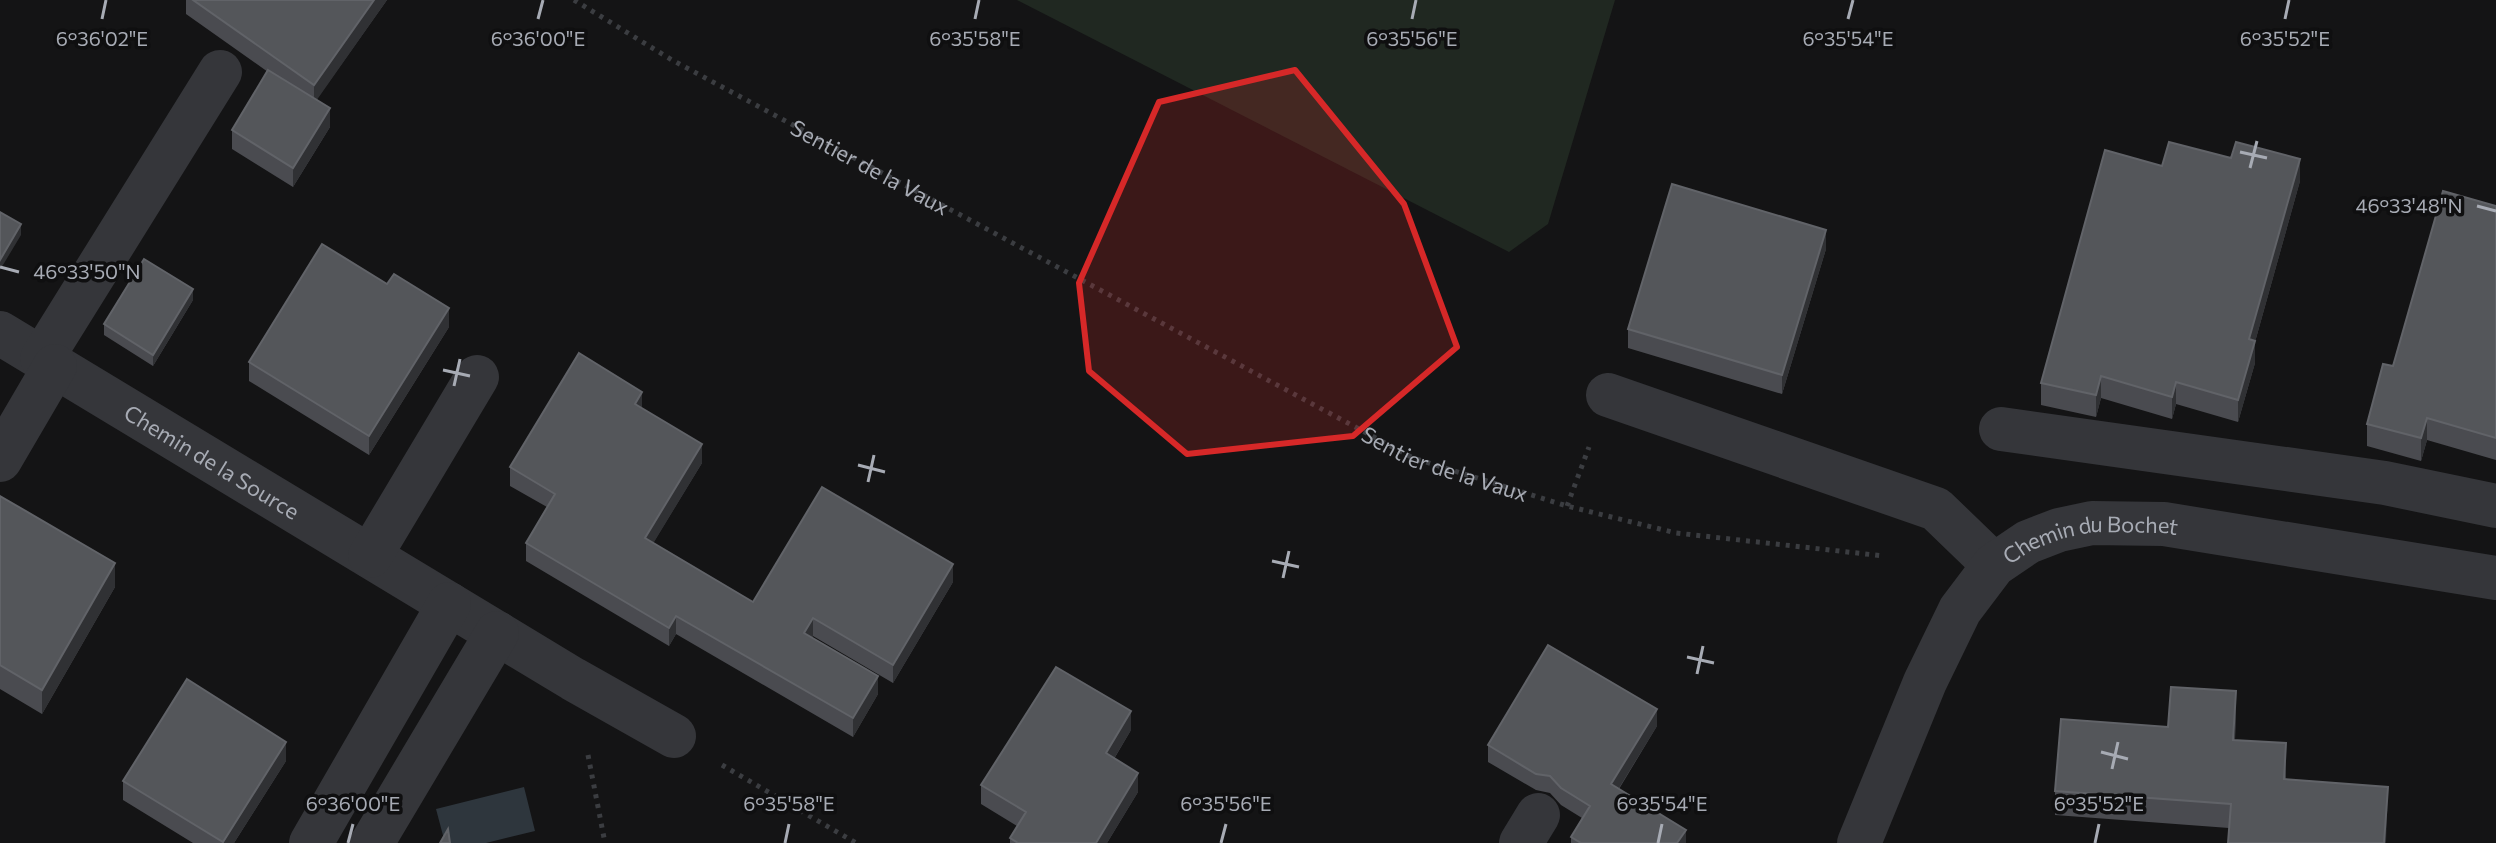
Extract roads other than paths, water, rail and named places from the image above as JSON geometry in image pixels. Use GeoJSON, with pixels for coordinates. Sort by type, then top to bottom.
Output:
{"type":"FeatureCollection","features":[{"type":"Feature","properties":{"kind":"street"},"geometry":{"type":"LineString","coordinates":[[0,460],[49,362],[220,72]]}},
{"type":"Feature","properties":{"kind":"street","name":"Chemin de la Source"},"geometry":{"type":"LineString","coordinates":[[0,333],[573,679],[674,736]]}},
{"type":"Feature","properties":{"kind":"street"},"geometry":{"type":"LineString","coordinates":[[370,556],[477,377]]}},
{"type":"Feature","properties":{"kind":"street"},"geometry":{"type":"LineString","coordinates":[[1608,395],[1936,509],[1994,565]]}},
{"type":"Feature","properties":{"kind":"street"},"geometry":{"type":"LineString","coordinates":[[2001,429],[2385,483],[2496,506]]}},
{"type":"Feature","properties":{"kind":"street","name":"Chemin du Bochet"},"geometry":{"type":"LineString","coordinates":[[1859,843],[1925,682],[1960,610],[1994,565],[2028,542],[2059,530],[2092,523],[2164,524],[2496,578]]}},
{"type":"Feature","properties":{"kind":"street"},"geometry":{"type":"LineString","coordinates":[[311,843],[449,604]]}},
{"type":"Feature","properties":{"kind":"street"},"geometry":{"type":"LineString","coordinates":[[372,843],[497,633]]}}]}
